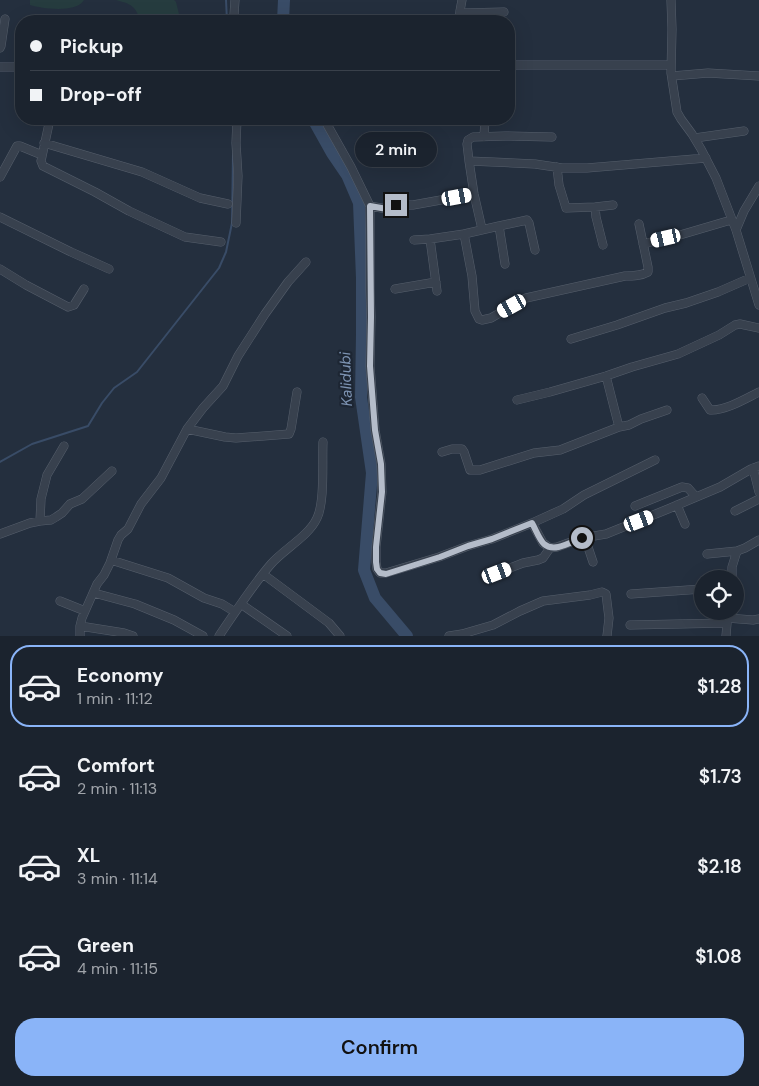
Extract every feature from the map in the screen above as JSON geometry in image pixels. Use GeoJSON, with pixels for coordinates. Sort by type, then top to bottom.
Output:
{"type":"FeatureCollection","features":[{"type":"Feature","properties":{"kind":"street"},"geometry":{"type":"LineString","coordinates":[[234,15],[235,0]]}},
{"type":"Feature","properties":{"kind":"street"},"geometry":{"type":"LineString","coordinates":[[460,15],[462,0]]}},
{"type":"Feature","properties":{"kind":"street"},"geometry":{"type":"LineString","coordinates":[[671,0],[671,65],[677,112],[680,119],[695,138],[716,178],[736,230],[759,306]]}},
{"type":"Feature","properties":{"kind":"street"},"geometry":{"type":"LineString","coordinates":[[460,11],[463,13],[504,12]]}},
{"type":"Feature","properties":{"kind":"street"},"geometry":{"type":"LineString","coordinates":[[0,48],[5,19]]}},
{"type":"Feature","properties":{"kind":"street"},"geometry":{"type":"LineString","coordinates":[[515,65],[671,65]]}},
{"type":"Feature","properties":{"kind":"street"},"geometry":{"type":"LineString","coordinates":[[0,67],[15,68]]}},
{"type":"Feature","properties":{"kind":"street"},"geometry":{"type":"LineString","coordinates":[[672,76],[708,73],[759,76]]}},
{"type":"Feature","properties":{"kind":"street"},"geometry":{"type":"LineString","coordinates":[[48,125],[41,164],[46,169],[95,192],[129,212],[185,236],[221,242]]}},
{"type":"Feature","properties":{"kind":"street"},"geometry":{"type":"LineString","coordinates":[[236,223],[238,176],[237,125]]}},
{"type":"Feature","properties":{"kind":"street"},"geometry":{"type":"LineString","coordinates":[[327,125],[370,206],[370,366],[375,430],[381,464],[382,492],[376,547],[377,569],[380,573],[386,574],[440,557],[532,523],[563,509],[584,495],[655,460]]}},
{"type":"Feature","properties":{"kind":"street"},"geometry":{"type":"LineString","coordinates":[[484,137],[485,125]]}},
{"type":"Feature","properties":{"kind":"street"},"geometry":{"type":"LineString","coordinates":[[695,138],[744,130]]}},
{"type":"Feature","properties":{"kind":"street"},"geometry":{"type":"LineString","coordinates":[[482,229],[468,161],[468,140],[473,137],[552,137]]}},
{"type":"Feature","properties":{"kind":"street"},"geometry":{"type":"LineString","coordinates":[[44,143],[142,172],[200,198],[228,204]]}},
{"type":"Feature","properties":{"kind":"street"},"geometry":{"type":"LineString","coordinates":[[0,177],[17,146],[42,155]]}},
{"type":"Feature","properties":{"kind":"street"},"geometry":{"type":"LineString","coordinates":[[468,161],[587,168],[706,158]]}},
{"type":"Feature","properties":{"kind":"street"},"geometry":{"type":"LineString","coordinates":[[557,167],[559,185],[566,208],[614,204]]}},
{"type":"Feature","properties":{"kind":"street"},"geometry":{"type":"LineString","coordinates":[[736,230],[744,211],[759,186]]}},
{"type":"Feature","properties":{"kind":"street"},"geometry":{"type":"LineString","coordinates":[[370,206],[387,209],[396,205],[419,204],[474,194]]}},
{"type":"Feature","properties":{"kind":"street"},"geometry":{"type":"LineString","coordinates":[[595,207],[603,245]]}},
{"type":"Feature","properties":{"kind":"street"},"geometry":{"type":"LineString","coordinates":[[0,217],[109,269]]}},
{"type":"Feature","properties":{"kind":"street"},"geometry":{"type":"LineString","coordinates":[[414,240],[464,234],[527,220],[530,223],[535,250]]}},
{"type":"Feature","properties":{"kind":"street"},"geometry":{"type":"LineString","coordinates":[[643,244],[732,220]]}},
{"type":"Feature","properties":{"kind":"street"},"geometry":{"type":"LineString","coordinates":[[464,234],[472,276],[475,311],[479,319],[482,320],[491,318],[526,298],[625,276],[645,274],[648,272],[648,267],[638,224]]}},
{"type":"Feature","properties":{"kind":"street"},"geometry":{"type":"LineString","coordinates":[[499,226],[504,264]]}},
{"type":"Feature","properties":{"kind":"street"},"geometry":{"type":"LineString","coordinates":[[430,239],[437,291]]}},
{"type":"Feature","properties":{"kind":"street"},"geometry":{"type":"LineString","coordinates":[[80,636],[80,626],[85,611],[104,575],[121,535],[128,528],[141,504],[160,478],[188,429],[203,408],[223,386],[238,356],[265,314],[288,282],[306,262]]}},
{"type":"Feature","properties":{"kind":"street"},"geometry":{"type":"LineString","coordinates":[[0,269],[68,307],[74,304],[84,288]]}},
{"type":"Feature","properties":{"kind":"street"},"geometry":{"type":"LineString","coordinates":[[571,339],[665,308],[686,303],[750,278]]}},
{"type":"Feature","properties":{"kind":"street"},"geometry":{"type":"LineString","coordinates":[[395,289],[436,282]]}},
{"type":"Feature","properties":{"kind":"street"},"geometry":{"type":"LineString","coordinates":[[517,400],[678,354],[719,335],[735,325],[740,324],[759,328]]}},
{"type":"Feature","properties":{"kind":"street"},"geometry":{"type":"LineString","coordinates":[[606,376],[619,427]]}},
{"type":"Feature","properties":{"kind":"street"},"geometry":{"type":"LineString","coordinates":[[188,429],[236,438],[289,434],[297,392]]}},
{"type":"Feature","properties":{"kind":"street"},"geometry":{"type":"LineString","coordinates":[[702,398],[710,410],[715,410],[725,408],[759,392]]}},
{"type":"Feature","properties":{"kind":"street"},"geometry":{"type":"LineString","coordinates":[[442,452],[462,449],[470,470],[480,470],[534,453],[560,450],[667,410]]}},
{"type":"Feature","properties":{"kind":"street"},"geometry":{"type":"LineString","coordinates":[[219,636],[263,574],[280,555],[310,529],[317,519],[322,496],[323,442]]}},
{"type":"Feature","properties":{"kind":"street"},"geometry":{"type":"LineString","coordinates":[[40,521],[41,499],[48,475],[64,446]]}},
{"type":"Feature","properties":{"kind":"street"},"geometry":{"type":"LineString","coordinates":[[532,523],[544,544],[550,548],[606,534],[696,498],[727,484],[756,467],[759,492]]}},
{"type":"Feature","properties":{"kind":"street"},"geometry":{"type":"LineString","coordinates":[[0,534],[40,521],[51,520],[70,504],[82,498],[112,471]]}},
{"type":"Feature","properties":{"kind":"street"},"geometry":{"type":"LineString","coordinates":[[635,506],[682,487],[688,488],[696,498]]}},
{"type":"Feature","properties":{"kind":"street"},"geometry":{"type":"LineString","coordinates":[[735,511],[759,499]]}},
{"type":"Feature","properties":{"kind":"street"},"geometry":{"type":"LineString","coordinates":[[677,505],[685,524]]}},
{"type":"Feature","properties":{"kind":"street"},"geometry":{"type":"LineString","coordinates":[[585,538],[593,562]]}},
{"type":"Feature","properties":{"kind":"street"},"geometry":{"type":"LineString","coordinates":[[707,554],[737,551],[759,540]]}},
{"type":"Feature","properties":{"kind":"street"},"geometry":{"type":"LineString","coordinates":[[497,573],[543,558],[550,548]]}},
{"type":"Feature","properties":{"kind":"street"},"geometry":{"type":"LineString","coordinates":[[732,570],[737,551]]}},
{"type":"Feature","properties":{"kind":"street"},"geometry":{"type":"LineString","coordinates":[[111,560],[168,578],[204,598],[222,604],[235,612]]}},
{"type":"Feature","properties":{"kind":"street"},"geometry":{"type":"LineString","coordinates":[[263,574],[328,623],[340,636]]}},
{"type":"Feature","properties":{"kind":"street"},"geometry":{"type":"LineString","coordinates":[[631,594],[694,590]]}},
{"type":"Feature","properties":{"kind":"street"},"geometry":{"type":"LineString","coordinates":[[449,636],[494,625],[520,610],[543,601],[602,592],[606,594],[609,618],[607,636]]}},
{"type":"Feature","properties":{"kind":"street"},"geometry":{"type":"LineString","coordinates":[[94,593],[135,604],[174,620],[203,636]]}},
{"type":"Feature","properties":{"kind":"street"},"geometry":{"type":"LineString","coordinates":[[60,601],[85,611]]}},
{"type":"Feature","properties":{"kind":"street"},"geometry":{"type":"LineString","coordinates":[[241,604],[287,636]]}},
{"type":"Feature","properties":{"kind":"street"},"geometry":{"type":"LineString","coordinates":[[744,619],[759,619]]}},
{"type":"Feature","properties":{"kind":"street"},"geometry":{"type":"LineString","coordinates":[[630,625],[694,620]]}},
{"type":"Feature","properties":{"kind":"street"},"geometry":{"type":"LineString","coordinates":[[726,636],[728,620]]}},
{"type":"Feature","properties":{"kind":"street"},"geometry":{"type":"LineString","coordinates":[[80,626],[133,636]]}},
{"type":"Feature","properties":{"kind":"green space"},"geometry":{"type":"Polygon","coordinates":[[[30,0],[84,0],[74,7],[59,9],[30,5],[30,0]]]}},
{"type":"Feature","properties":{"kind":"green space"},"geometry":{"type":"Polygon","coordinates":[[[116,0],[174,0],[180,15],[138,15],[132,6],[116,0]]]}},
{"type":"Feature","properties":{"kind":"waterway"},"geometry":{"type":"LineString","coordinates":[[226,0],[227,15]]}},
{"type":"Feature","properties":{"kind":"waterway","name":"Kalidubi"},"geometry":{"type":"LineString","coordinates":[[283,15],[284,0]]}},
{"type":"Feature","properties":{"kind":"waterway","name":"Kalidubi"},"geometry":{"type":"LineString","coordinates":[[316,125],[347,175],[359,203],[362,278],[361,397],[372,473],[364,570],[375,598],[407,636]]}},
{"type":"Feature","properties":{"kind":"waterway"},"geometry":{"type":"LineString","coordinates":[[0,462],[32,444],[88,426],[114,388],[137,372],[219,268],[226,252],[232,223],[233,154]]}},
{"type":"Feature","properties":{"kind":"route"},"geometry":{"type":"LineString","coordinates":[[396,205],[387,209],[370,206],[370,366],[375,430],[381,464],[382,492],[376,547],[377,569],[380,573],[386,574],[492,539],[532,523],[544,544],[550,548],[562,546],[582,538]]}}]}
